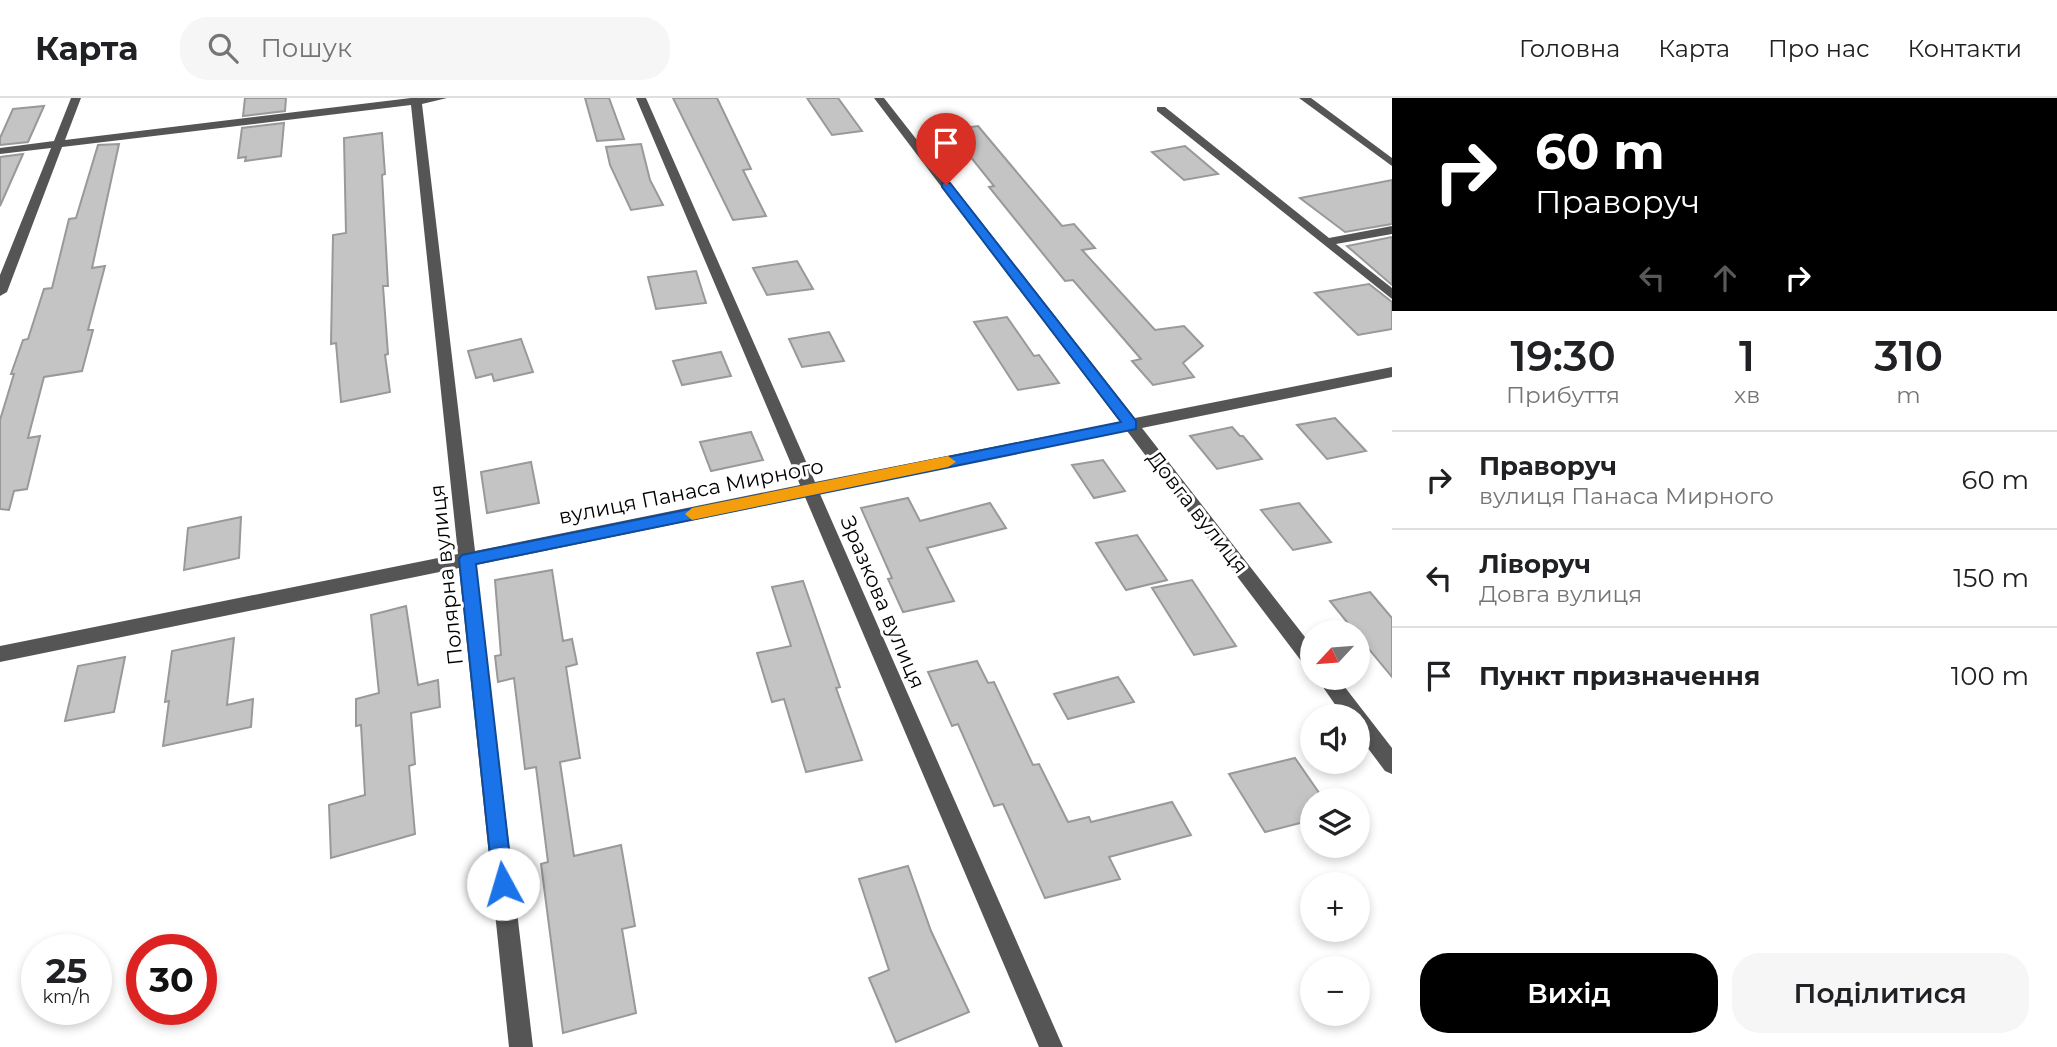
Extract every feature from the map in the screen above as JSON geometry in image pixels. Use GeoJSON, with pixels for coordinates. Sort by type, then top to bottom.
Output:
{"type":"FeatureCollection","features":[{"type":"Feature","properties":{"kind":"street"},"geometry":{"type":"LineString","coordinates":[[0,292],[76,98]]}},
{"type":"Feature","properties":{"kind":"street"},"geometry":{"type":"LineString","coordinates":[[0,151],[416,99],[442,98]]}},
{"type":"Feature","properties":{"kind":"street","name":"Зразкова вулиця"},"geometry":{"type":"LineString","coordinates":[[640,98],[1051,1047]]}},
{"type":"Feature","properties":{"kind":"street","name":"Довга вулиця"},"geometry":{"type":"LineString","coordinates":[[879,98],[1300,644]]}},
{"type":"Feature","properties":{"kind":"street"},"geometry":{"type":"LineString","coordinates":[[1304,98],[1392,163]]}},
{"type":"Feature","properties":{"kind":"street","name":"Полярна вулиця"},"geometry":{"type":"LineString","coordinates":[[416,99],[521,1047]]}},
{"type":"Feature","properties":{"kind":"street"},"geometry":{"type":"LineString","coordinates":[[1161,109],[1392,295]]}},
{"type":"Feature","properties":{"kind":"street"},"geometry":{"type":"LineString","coordinates":[[1326,243],[1392,230]]}},
{"type":"Feature","properties":{"kind":"street","name":"вулиця Панаса Мирного"},"geometry":{"type":"LineString","coordinates":[[0,654],[1392,372]]}},
{"type":"Feature","properties":{"kind":"street"},"geometry":{"type":"LineString","coordinates":[[1335,690],[1346,704]]}},
{"type":"Feature","properties":{"kind":"street"},"geometry":{"type":"LineString","coordinates":[[1370,735],[1392,764]]}},
{"type":"Feature","properties":{"kind":"building"},"geometry":{"type":"Polygon","coordinates":[[[245,98],[286,98],[285,111],[243,116],[245,98]]]}},
{"type":"Feature","properties":{"kind":"building"},"geometry":{"type":"Polygon","coordinates":[[[585,98],[609,98],[624,139],[597,141],[585,98]]]}},
{"type":"Feature","properties":{"kind":"building"},"geometry":{"type":"Polygon","coordinates":[[[673,98],[717,98],[751,169],[743,170],[766,216],[733,220],[673,98]]]}},
{"type":"Feature","properties":{"kind":"building"},"geometry":{"type":"Polygon","coordinates":[[[807,98],[838,98],[862,131],[832,135],[807,98]]]}},
{"type":"Feature","properties":{"kind":"building"},"geometry":{"type":"Polygon","coordinates":[[[44,106],[28,142],[0,145],[0,138],[13,109],[44,106]]]}},
{"type":"Feature","properties":{"kind":"building"},"geometry":{"type":"Polygon","coordinates":[[[284,123],[281,156],[245,161],[246,157],[238,158],[242,128],[284,123]]]}},
{"type":"Feature","properties":{"kind":"building"},"geometry":{"type":"Polygon","coordinates":[[[978,126],[1062,226],[1074,224],[1095,248],[1082,250],[1155,330],[1184,326],[1203,346],[1183,363],[1194,377],[1153,385],[1132,361],[1141,359],[1073,280],[1065,281],[989,187],[994,186],[949,130],[978,126]]]}},
{"type":"Feature","properties":{"kind":"building"},"geometry":{"type":"Polygon","coordinates":[[[382,133],[388,286],[383,286],[388,354],[385,355],[390,392],[341,402],[336,343],[331,344],[333,235],[346,233],[344,138],[382,133]]]}},
{"type":"Feature","properties":{"kind":"building"},"geometry":{"type":"Polygon","coordinates":[[[119,144],[92,268],[105,266],[88,330],[93,330],[82,371],[44,377],[28,438],[40,436],[27,489],[14,491],[9,510],[0,509],[0,420],[14,374],[11,374],[23,340],[28,339],[44,289],[52,288],[69,219],[76,218],[98,145],[119,144]]]}},
{"type":"Feature","properties":{"kind":"building"},"geometry":{"type":"Polygon","coordinates":[[[641,144],[650,180],[663,205],[631,210],[610,165],[606,147],[641,144]]]}},
{"type":"Feature","properties":{"kind":"building"},"geometry":{"type":"Polygon","coordinates":[[[1185,146],[1218,174],[1184,180],[1152,152],[1185,146]]]}},
{"type":"Feature","properties":{"kind":"building"},"geometry":{"type":"Polygon","coordinates":[[[23,154],[0,206],[0,157],[23,154]]]}},
{"type":"Feature","properties":{"kind":"building"},"geometry":{"type":"Polygon","coordinates":[[[1392,180],[1392,224],[1345,232],[1300,198],[1392,180]]]}},
{"type":"Feature","properties":{"kind":"building"},"geometry":{"type":"Polygon","coordinates":[[[1392,237],[1392,285],[1347,246],[1392,237]]]}},
{"type":"Feature","properties":{"kind":"building"},"geometry":{"type":"Polygon","coordinates":[[[797,261],[813,289],[767,295],[753,268],[797,261]]]}},
{"type":"Feature","properties":{"kind":"building"},"geometry":{"type":"Polygon","coordinates":[[[696,271],[706,303],[656,309],[648,277],[696,271]]]}},
{"type":"Feature","properties":{"kind":"building"},"geometry":{"type":"Polygon","coordinates":[[[1369,284],[1392,302],[1392,329],[1358,335],[1315,293],[1369,284]]]}},
{"type":"Feature","properties":{"kind":"building"},"geometry":{"type":"Polygon","coordinates":[[[1007,317],[1034,356],[1039,355],[1059,383],[1018,390],[974,322],[1007,317]]]}},
{"type":"Feature","properties":{"kind":"building"},"geometry":{"type":"Polygon","coordinates":[[[829,332],[844,361],[802,367],[789,339],[829,332]]]}},
{"type":"Feature","properties":{"kind":"building"},"geometry":{"type":"Polygon","coordinates":[[[521,339],[533,372],[494,381],[492,374],[476,378],[468,351],[521,339]]]}},
{"type":"Feature","properties":{"kind":"building"},"geometry":{"type":"Polygon","coordinates":[[[721,352],[731,376],[682,385],[673,361],[721,352]]]}},
{"type":"Feature","properties":{"kind":"building"},"geometry":{"type":"Polygon","coordinates":[[[1335,418],[1366,451],[1327,459],[1297,425],[1335,418]]]}},
{"type":"Feature","properties":{"kind":"building"},"geometry":{"type":"Polygon","coordinates":[[[1232,427],[1262,459],[1217,469],[1190,436],[1232,427]]]}},
{"type":"Feature","properties":{"kind":"building"},"geometry":{"type":"Polygon","coordinates":[[[751,432],[763,460],[711,471],[700,442],[751,432]]]}},
{"type":"Feature","properties":{"kind":"building"},"geometry":{"type":"Polygon","coordinates":[[[1103,460],[1125,491],[1094,498],[1072,465],[1103,460]]]}},
{"type":"Feature","properties":{"kind":"building"},"geometry":{"type":"Polygon","coordinates":[[[531,462],[539,503],[487,513],[481,472],[531,462]]]}},
{"type":"Feature","properties":{"kind":"building"},"geometry":{"type":"Polygon","coordinates":[[[908,498],[920,521],[990,503],[1006,528],[927,548],[954,601],[903,612],[888,579],[892,578],[861,508],[908,498]]]}},
{"type":"Feature","properties":{"kind":"building"},"geometry":{"type":"Polygon","coordinates":[[[1299,503],[1331,542],[1293,550],[1261,510],[1299,503]]]}},
{"type":"Feature","properties":{"kind":"building"},"geometry":{"type":"Polygon","coordinates":[[[241,517],[239,558],[184,570],[188,528],[241,517]]]}},
{"type":"Feature","properties":{"kind":"building"},"geometry":{"type":"Polygon","coordinates":[[[1137,535],[1167,580],[1126,590],[1096,543],[1137,535]]]}},
{"type":"Feature","properties":{"kind":"building"},"geometry":{"type":"Polygon","coordinates":[[[552,570],[563,641],[572,639],[577,664],[566,667],[580,758],[560,762],[574,856],[621,845],[635,926],[622,929],[636,1013],[563,1033],[541,864],[548,862],[536,767],[525,769],[514,678],[498,682],[495,656],[501,655],[495,580],[552,570]]]}},
{"type":"Feature","properties":{"kind":"building"},"geometry":{"type":"Polygon","coordinates":[[[1192,580],[1236,646],[1194,655],[1152,588],[1192,580]]]}},
{"type":"Feature","properties":{"kind":"building"},"geometry":{"type":"Polygon","coordinates":[[[803,581],[840,687],[836,688],[862,760],[806,772],[784,699],[772,702],[757,653],[791,646],[772,587],[803,581]]]}},
{"type":"Feature","properties":{"kind":"building"},"geometry":{"type":"Polygon","coordinates":[[[1370,592],[1392,618],[1392,677],[1370,650],[1370,620],[1345,620],[1330,601],[1370,592]]]}},
{"type":"Feature","properties":{"kind":"building"},"geometry":{"type":"Polygon","coordinates":[[[406,606],[418,685],[438,680],[440,707],[411,713],[415,764],[409,766],[415,834],[331,858],[329,805],[365,795],[361,725],[356,726],[356,699],[379,693],[371,615],[406,606]]]}},
{"type":"Feature","properties":{"kind":"building"},"geometry":{"type":"Polygon","coordinates":[[[234,638],[227,705],[253,699],[251,727],[163,746],[169,701],[165,702],[172,651],[234,638]]]}},
{"type":"Feature","properties":{"kind":"building"},"geometry":{"type":"Polygon","coordinates":[[[125,657],[114,712],[65,721],[78,666],[125,657]]]}},
{"type":"Feature","properties":{"kind":"building"},"geometry":{"type":"Polygon","coordinates":[[[977,661],[988,683],[994,682],[1033,765],[1039,764],[1068,822],[1089,817],[1091,822],[1172,802],[1191,835],[1109,857],[1120,879],[1045,898],[1003,804],[994,806],[958,724],[952,726],[928,672],[977,661]]]}},
{"type":"Feature","properties":{"kind":"building"},"geometry":{"type":"Polygon","coordinates":[[[1118,677],[1134,702],[1068,719],[1054,694],[1118,677]]]}},
{"type":"Feature","properties":{"kind":"building"},"geometry":{"type":"Polygon","coordinates":[[[1295,758],[1300,765],[1300,774],[1306,774],[1316,788],[1300,788],[1300,823],[1265,832],[1229,774],[1295,758]]]}},
{"type":"Feature","properties":{"kind":"building"},"geometry":{"type":"Polygon","coordinates":[[[908,866],[931,931],[969,1012],[896,1042],[869,978],[889,970],[859,879],[908,866]]]}},
{"type":"Feature","properties":{"kind":"slow traffic"},"geometry":{"type":"LineString","coordinates":[[692,514],[948,462]]}},
{"type":"Feature","properties":{"kind":"route"},"geometry":{"type":"LineString","coordinates":[[503,884],[467,559],[1131,425],[946,185]]}}]}
